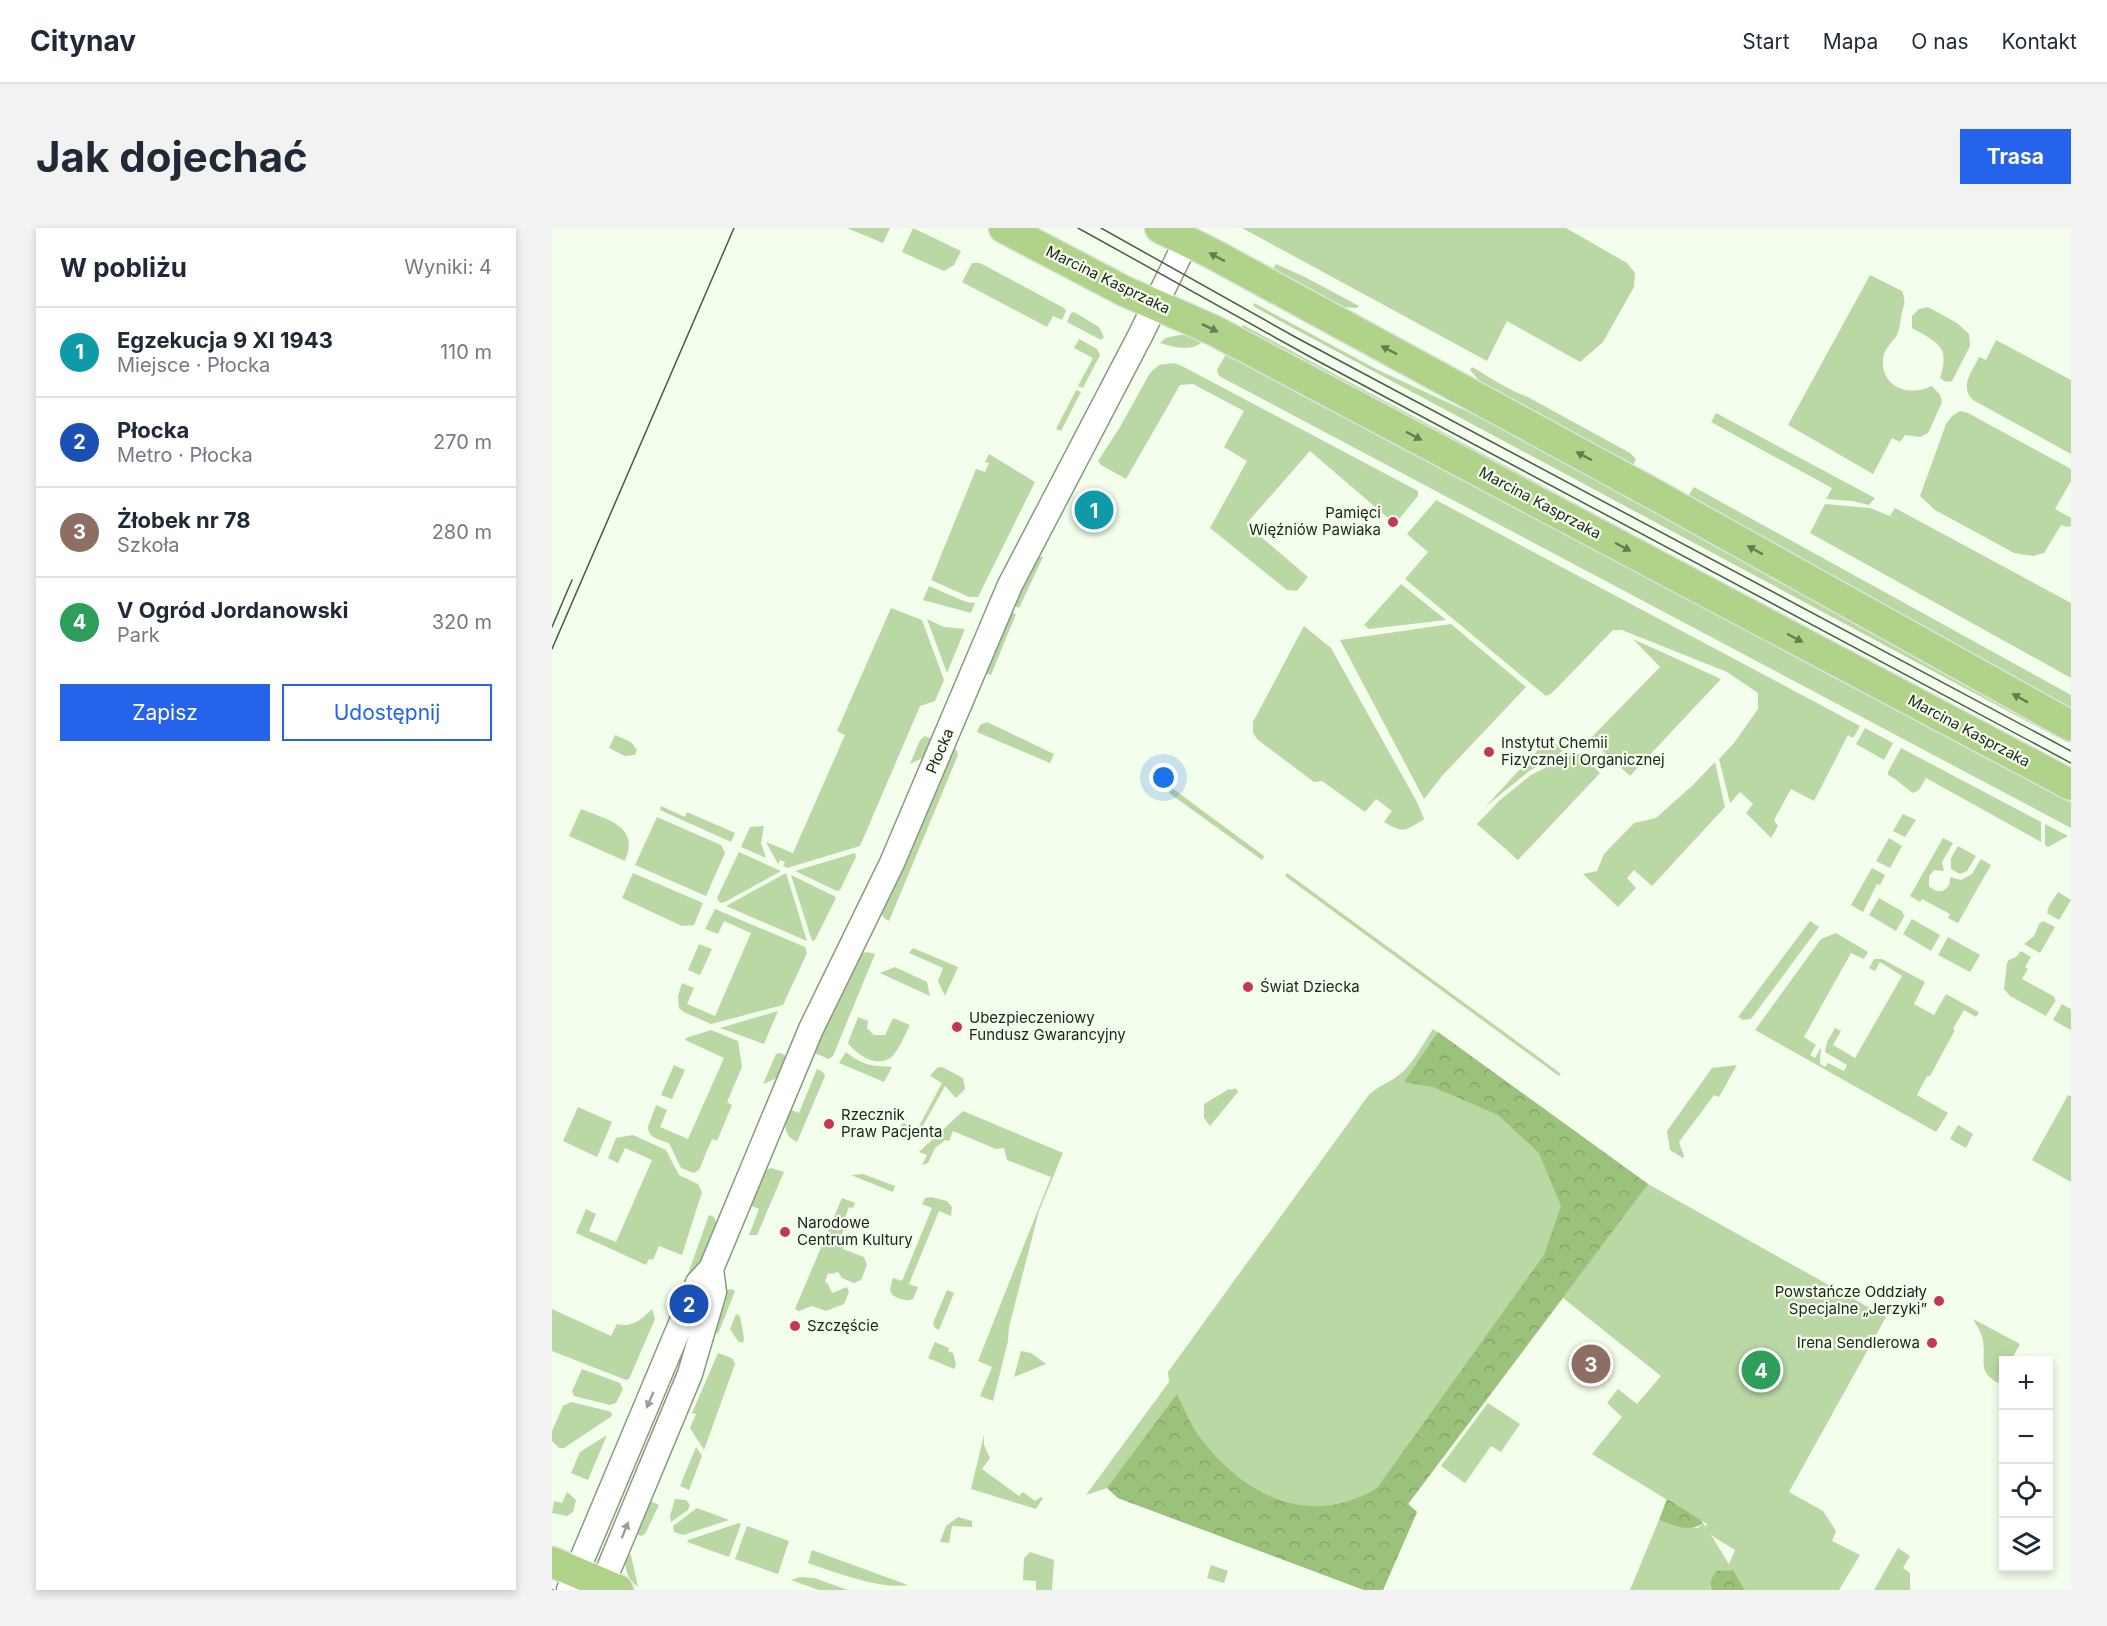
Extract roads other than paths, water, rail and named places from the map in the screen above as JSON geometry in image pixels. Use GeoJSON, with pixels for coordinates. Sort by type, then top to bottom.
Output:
{"type":"FeatureCollection","features":[{"type":"Feature","properties":{"kind":"main road","name":"Marcina Kasprzaka"},"geometry":{"type":"LineString","coordinates":[[1004,228],[1116,287],[1214,330],[2071,785]]}},
{"type":"Feature","properties":{"kind":"main road"},"geometry":{"type":"LineString","coordinates":[[1160,228],[1213,254],[1652,493],[2071,726]]}},
{"type":"Feature","properties":{"kind":"street","name":"Płocka"},"geometry":{"type":"LineString","coordinates":[[587,1582],[690,1374],[714,1292],[711,1269],[811,1029],[892,863],[1010,585],[1156,305],[1186,242]]}},
{"type":"Feature","properties":{"kind":"tram line"},"geometry":{"type":"LineString","coordinates":[[552,649],[734,228]]}},
{"type":"Feature","properties":{"kind":"tram line"},"geometry":{"type":"LineString","coordinates":[[1078,228],[1314,359],[2071,763]]}},
{"type":"Feature","properties":{"kind":"tram line"},"geometry":{"type":"LineString","coordinates":[[1101,228],[1297,338],[2071,751]]}},
{"type":"Feature","properties":{"kind":"tram line"},"geometry":{"type":"LineString","coordinates":[[552,627],[572,580]]}},
{"type":"Feature","properties":{"kind":"place","name":"Egzekucja 9 XI 1943"},"geometry":{"type":"Point","coordinates":[1094,510]}},
{"type":"Feature","properties":{"kind":"place","name":"Pamięci Więźniów Pawiaka"},"geometry":{"type":"Point","coordinates":[1393,522]}},
{"type":"Feature","properties":{"kind":"place","name":"Instytut Chemii Fizycznej i Organicznej"},"geometry":{"type":"Point","coordinates":[1489,752]}},
{"type":"Feature","properties":{"kind":"place","name":"Świat Dziecka"},"geometry":{"type":"Point","coordinates":[1248,987]}},
{"type":"Feature","properties":{"kind":"place","name":"Ubezpieczeniowy Fundusz Gwarancyjny"},"geometry":{"type":"Point","coordinates":[957,1027]}},
{"type":"Feature","properties":{"kind":"place","name":"Rzecznik Praw Pacjenta"},"geometry":{"type":"Point","coordinates":[829,1124]}},
{"type":"Feature","properties":{"kind":"place","name":"Narodowe Centrum Kultury"},"geometry":{"type":"Point","coordinates":[785,1232]}},
{"type":"Feature","properties":{"kind":"place","name":"Powstańcze Oddziały Specjalne „Jerzyki”"},"geometry":{"type":"Point","coordinates":[1939,1301]}},
{"type":"Feature","properties":{"kind":"place","name":"Płocka"},"geometry":{"type":"Point","coordinates":[689,1304]}},
{"type":"Feature","properties":{"kind":"place","name":"Szczęście"},"geometry":{"type":"Point","coordinates":[795,1326]}},
{"type":"Feature","properties":{"kind":"place","name":"Irena Sendlerowa"},"geometry":{"type":"Point","coordinates":[1932,1343]}},
{"type":"Feature","properties":{"kind":"place","name":"Żłobek nr 78"},"geometry":{"type":"Point","coordinates":[1591,1364]}},
{"type":"Feature","properties":{"kind":"place","name":"V Ogród Jordanowski"},"geometry":{"type":"Point","coordinates":[1761,1370]}}]}
